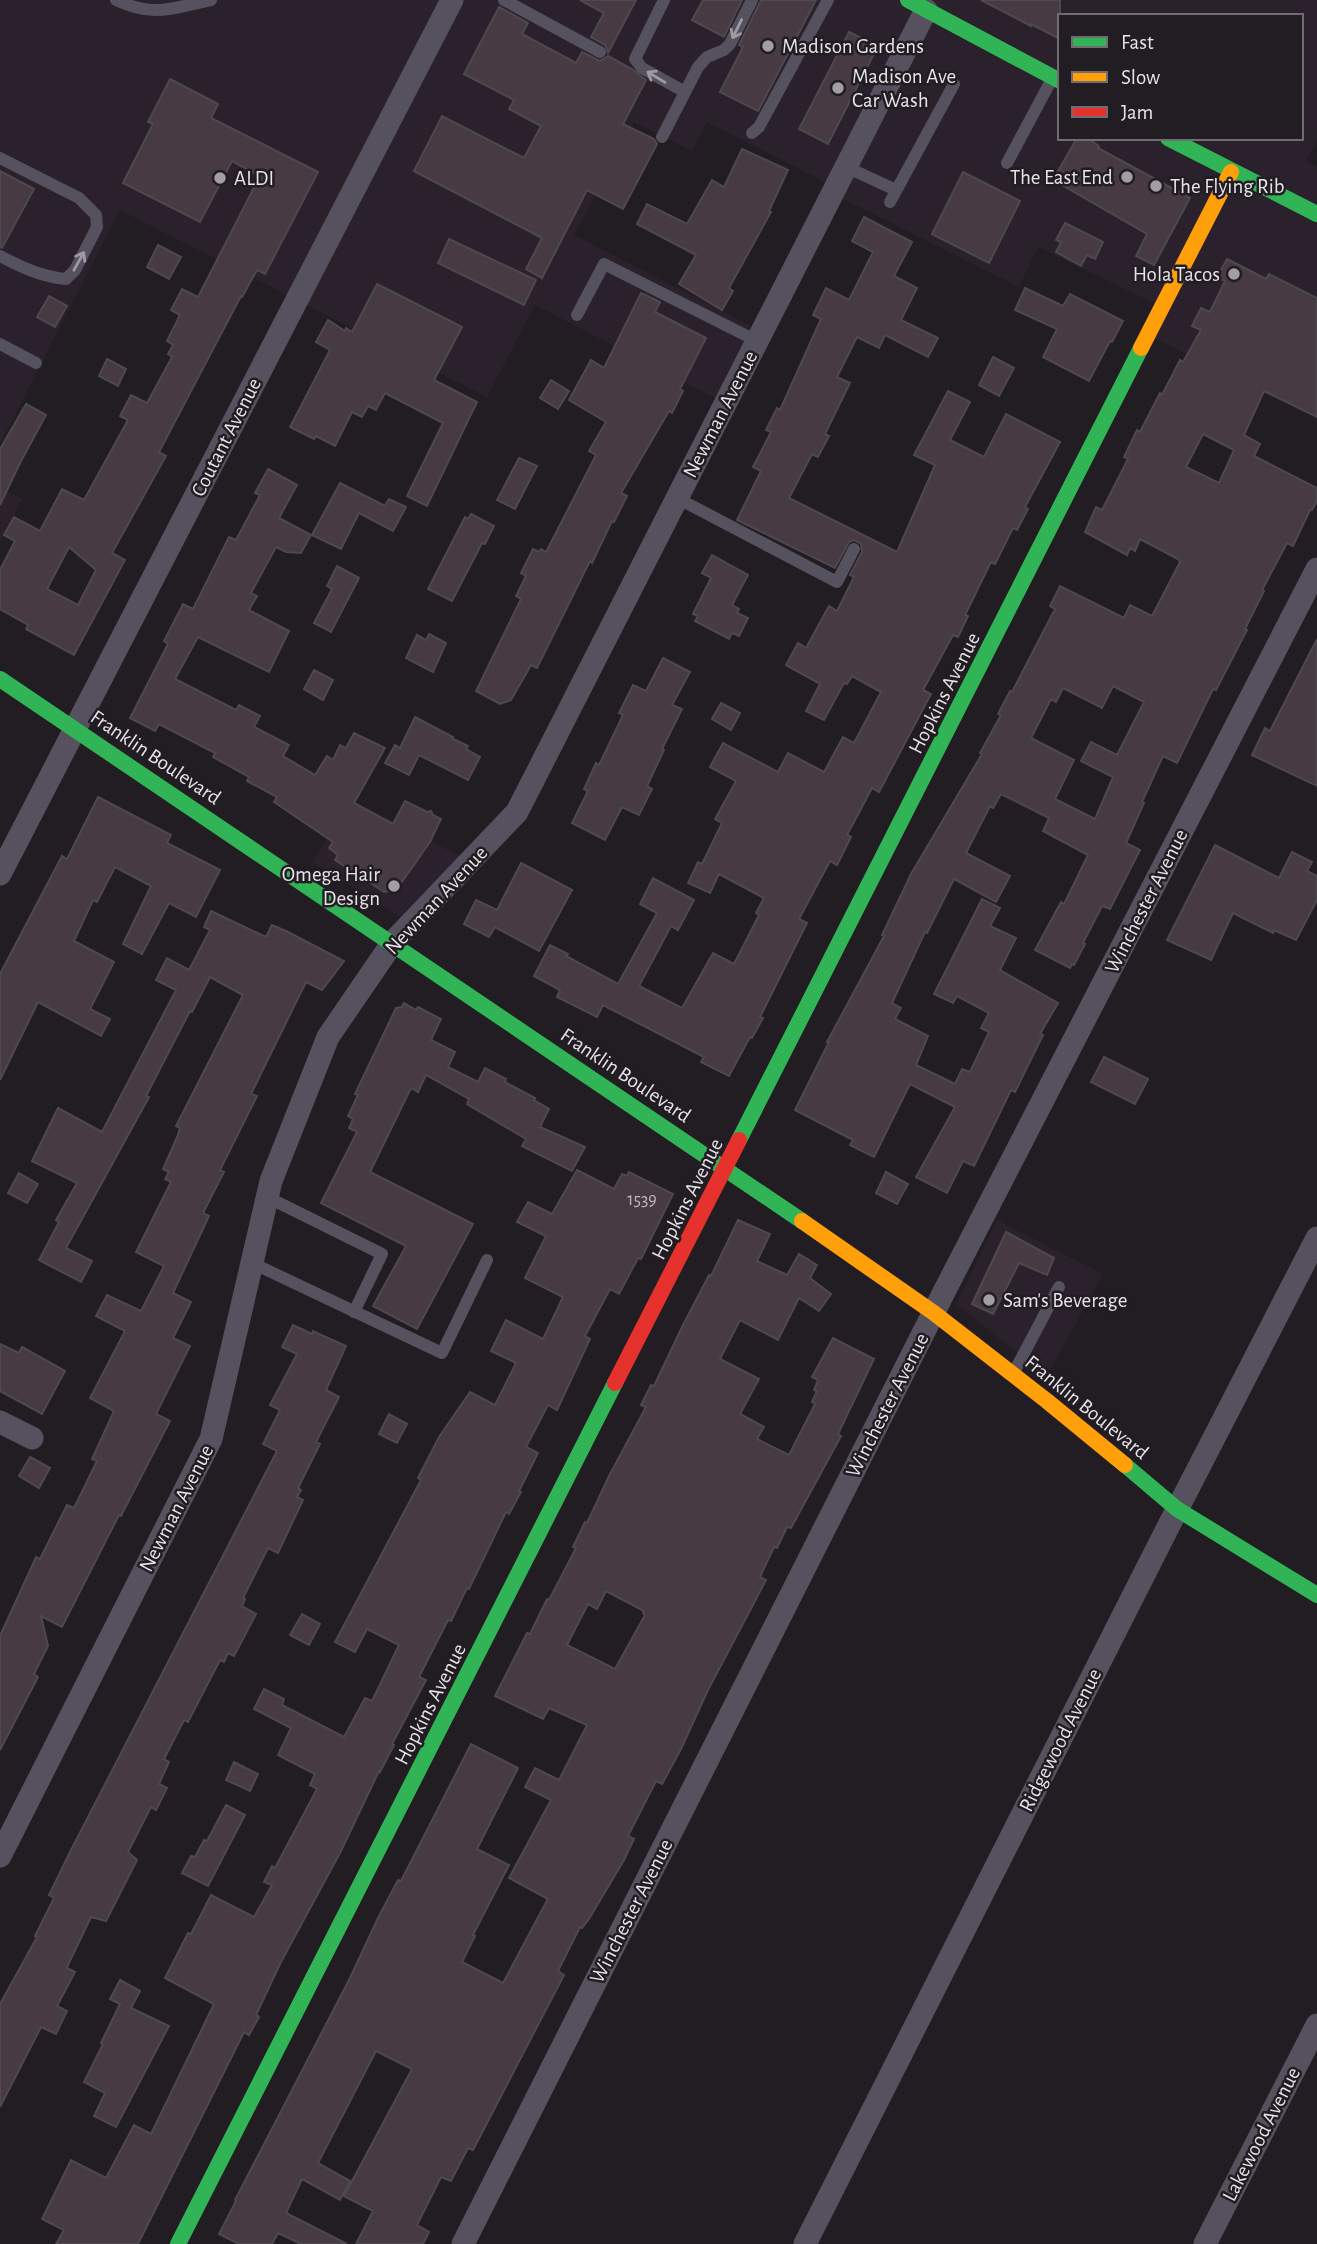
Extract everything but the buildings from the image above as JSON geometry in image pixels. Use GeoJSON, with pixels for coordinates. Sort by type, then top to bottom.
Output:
{"type":"FeatureCollection","features":[{"type":"Feature","properties":{"kind":"street","name":"Coutant Avenue"},"geometry":{"type":"LineString","coordinates":[[0,874],[452,0]]}},
{"type":"Feature","properties":{"kind":"street"},"geometry":{"type":"LineString","coordinates":[[917,5],[1056,79]]}},
{"type":"Feature","properties":{"kind":"street","name":"Newman Avenue"},"geometry":{"type":"LineString","coordinates":[[3,1844],[211,1439],[271,1181],[328,1037],[393,942],[517,812],[846,167],[917,5]]}},
{"type":"Feature","properties":{"kind":"street"},"geometry":{"type":"LineString","coordinates":[[1172,140],[1317,214]]}},
{"type":"Feature","properties":{"kind":"street","name":"Hopkins Avenue"},"geometry":{"type":"LineString","coordinates":[[178,2244],[1231,172]]}},
{"type":"Feature","properties":{"kind":"street","name":"Winchester Avenue"},"geometry":{"type":"LineString","coordinates":[[463,2244],[934,1313],[1317,569]]}},
{"type":"Feature","properties":{"kind":"street","name":"Franklin Boulevard"},"geometry":{"type":"LineString","coordinates":[[0,679],[726,1168],[934,1313],[1013,1374],[1177,1509],[1317,1595]]}},
{"type":"Feature","properties":{"kind":"street","name":"Ridgewood Avenue"},"geometry":{"type":"LineString","coordinates":[[805,2244],[1317,1238]]}},
{"type":"Feature","properties":{"kind":"street"},"geometry":{"type":"LineString","coordinates":[[0,1422],[32,1438]]}},
{"type":"Feature","properties":{"kind":"street","name":"Lakewood Avenue"},"geometry":{"type":"LineString","coordinates":[[1205,2244],[1317,2025]]}},
{"type":"Feature","properties":{"kind":"lane"},"geometry":{"type":"LineString","coordinates":[[116,0],[140,10],[166,10],[211,0]]}},
{"type":"Feature","properties":{"kind":"lane"},"geometry":{"type":"LineString","coordinates":[[504,0],[600,52]]}},
{"type":"Feature","properties":{"kind":"lane"},"geometry":{"type":"LineString","coordinates":[[664,0],[636,55],[638,64],[685,92]]}},
{"type":"Feature","properties":{"kind":"lane"},"geometry":{"type":"LineString","coordinates":[[663,137],[698,67],[707,57],[730,44],[752,0]]}},
{"type":"Feature","properties":{"kind":"lane"},"geometry":{"type":"LineString","coordinates":[[752,133],[759,127],[828,0]]}},
{"type":"Feature","properties":{"kind":"lane"},"geometry":{"type":"LineString","coordinates":[[1007,163],[1056,79]]}},
{"type":"Feature","properties":{"kind":"lane"},"geometry":{"type":"LineString","coordinates":[[846,167],[893,196],[954,83]]}},
{"type":"Feature","properties":{"kind":"lane"},"geometry":{"type":"LineString","coordinates":[[0,158],[79,198],[96,215],[97,227],[75,270],[66,279],[51,278],[22,268],[0,256]]}},
{"type":"Feature","properties":{"kind":"lane"},"geometry":{"type":"LineString","coordinates":[[577,315],[604,264],[757,341]]}},
{"type":"Feature","properties":{"kind":"lane"},"geometry":{"type":"LineString","coordinates":[[0,344],[36,363]]}},
{"type":"Feature","properties":{"kind":"lane"},"geometry":{"type":"LineString","coordinates":[[677,498],[838,582],[854,550]]}},
{"type":"Feature","properties":{"kind":"lane"},"geometry":{"type":"LineString","coordinates":[[267,1197],[382,1254],[354,1312]]}},
{"type":"Feature","properties":{"kind":"lane"},"geometry":{"type":"LineString","coordinates":[[252,1263],[442,1353],[487,1259]]}},
{"type":"Feature","properties":{"kind":"lane"},"geometry":{"type":"LineString","coordinates":[[1013,1374],[1059,1287]]}},
{"type":"Feature","properties":{"kind":"shaded area"},"geometry":{"type":"Polygon","coordinates":[[[0,0],[1317,0],[1317,140],[1306,161],[1317,167],[1317,419],[1144,333],[1158,305],[1038,247],[1019,287],[838,196],[841,190],[707,122],[692,151],[634,122],[574,235],[757,329],[721,401],[535,305],[487,397],[120,210],[0,444],[0,0]]]}},
{"type":"Feature","properties":{"kind":"shaded area"},"geometry":{"type":"Polygon","coordinates":[[[0,488],[22,499],[0,542],[0,488]]]}},
{"type":"Feature","properties":{"kind":"shaded area"},"geometry":{"type":"Polygon","coordinates":[[[353,801],[460,856],[400,917],[312,862],[353,801]]]}},
{"type":"Feature","properties":{"kind":"shaded area"},"geometry":{"type":"Polygon","coordinates":[[[997,1220],[1103,1274],[1047,1376],[956,1304],[997,1220]]]}},
{"type":"Feature","properties":{"kind":"traffic: fast"},"geometry":{"type":"LineString","coordinates":[[908,0],[1058,80]]}},
{"type":"Feature","properties":{"kind":"traffic: fast"},"geometry":{"type":"LineString","coordinates":[[1172,140],[1317,214]]}},
{"type":"Feature","properties":{"kind":"traffic: fast"},"geometry":{"type":"LineString","coordinates":[[739,1140],[1141,348]]}},
{"type":"Feature","properties":{"kind":"traffic: fast"},"geometry":{"type":"LineString","coordinates":[[0,679],[802,1221]]}},
{"type":"Feature","properties":{"kind":"traffic: fast"},"geometry":{"type":"LineString","coordinates":[[178,2244],[615,1383]]}},
{"type":"Feature","properties":{"kind":"traffic: fast"},"geometry":{"type":"LineString","coordinates":[[1125,1465],[1177,1509],[1317,1595]]}},
{"type":"Feature","properties":{"kind":"traffic: slow"},"geometry":{"type":"LineString","coordinates":[[1141,348],[1231,172]]}},
{"type":"Feature","properties":{"kind":"traffic: slow"},"geometry":{"type":"LineString","coordinates":[[802,1221],[934,1313],[1125,1465]]}},
{"type":"Feature","properties":{"kind":"traffic: jam"},"geometry":{"type":"LineString","coordinates":[[615,1383],[739,1140]]}},
{"type":"Feature","properties":{"kind":"place","name":"Madison Gardens"},"geometry":{"type":"Point","coordinates":[768,46]}},
{"type":"Feature","properties":{"kind":"place","name":"Madison Ave Car Wash"},"geometry":{"type":"Point","coordinates":[838,88]}},
{"type":"Feature","properties":{"kind":"place","name":"The East End"},"geometry":{"type":"Point","coordinates":[1127,177]}},
{"type":"Feature","properties":{"kind":"place","name":"ALDI"},"geometry":{"type":"Point","coordinates":[220,178]}},
{"type":"Feature","properties":{"kind":"place","name":"The Flying Rib"},"geometry":{"type":"Point","coordinates":[1156,186]}},
{"type":"Feature","properties":{"kind":"place","name":"Hola Tacos"},"geometry":{"type":"Point","coordinates":[1234,274]}},
{"type":"Feature","properties":{"kind":"place","name":"Omega Hair Design"},"geometry":{"type":"Point","coordinates":[394,886]}},
{"type":"Feature","properties":{"kind":"place","name":"Sam's Beverage"},"geometry":{"type":"Point","coordinates":[989,1300]}}]}
